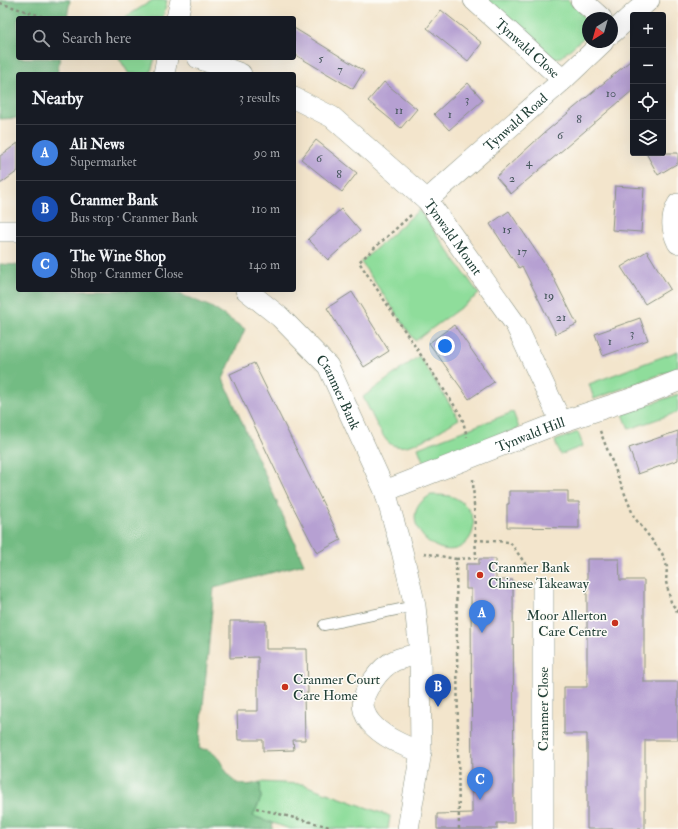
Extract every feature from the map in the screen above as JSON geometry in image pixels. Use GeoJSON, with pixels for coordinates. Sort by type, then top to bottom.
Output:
{"type":"FeatureCollection","features":[{"type":"Feature","properties":{"kind":"street"},"geometry":{"type":"LineString","coordinates":[[177,16],[181,0]]}},
{"type":"Feature","properties":{"kind":"street","name":"Tynwald Close"},"geometry":{"type":"LineString","coordinates":[[474,0],[563,80]]}},
{"type":"Feature","properties":{"kind":"street"},"geometry":{"type":"LineString","coordinates":[[581,0],[592,12]]}},
{"type":"Feature","properties":{"kind":"street","name":"Tynwald Road"},"geometry":{"type":"LineString","coordinates":[[618,22],[648,0]]}},
{"type":"Feature","properties":{"kind":"street","name":"Tynwald Road"},"geometry":{"type":"LineString","coordinates":[[427,200],[563,80],[592,48]]}},
{"type":"Feature","properties":{"kind":"street"},"geometry":{"type":"LineString","coordinates":[[164,72],[168,60]]}},
{"type":"Feature","properties":{"kind":"street"},"geometry":{"type":"LineString","coordinates":[[203,60],[236,72]]}},
{"type":"Feature","properties":{"kind":"street","name":"Tynwald Mount"},"geometry":{"type":"LineString","coordinates":[[296,99],[332,118],[427,200],[516,325],[561,422]]}},
{"type":"Feature","properties":{"kind":"street"},"geometry":{"type":"LineString","coordinates":[[678,204],[674,212],[672,224],[678,243]]}},
{"type":"Feature","properties":{"kind":"street"},"geometry":{"type":"LineString","coordinates":[[0,231],[16,231]]}},
{"type":"Feature","properties":{"kind":"street","name":"Cranmer Bank"},"geometry":{"type":"LineString","coordinates":[[249,292],[280,317],[328,366],[385,491],[402,551],[414,606],[420,653],[421,752],[408,829]]}},
{"type":"Feature","properties":{"kind":"street","name":"Tynwald Hill"},"geometry":{"type":"LineString","coordinates":[[385,491],[561,422],[678,381]]}},
{"type":"Feature","properties":{"kind":"street","name":"Cranmer Close"},"geometry":{"type":"LineString","coordinates":[[543,588],[543,829]]}},
{"type":"Feature","properties":{"kind":"street"},"geometry":{"type":"LineString","coordinates":[[420,653],[395,660],[379,672],[367,688],[363,703],[366,717],[376,729],[389,739],[421,752]]}},
{"type":"Feature","properties":{"kind":"lane"},"geometry":{"type":"LineString","coordinates":[[324,625],[414,606]]}},
{"type":"Feature","properties":{"kind":"path"},"geometry":{"type":"LineString","coordinates":[[0,3],[41,16]]}},
{"type":"Feature","properties":{"kind":"path"},"geometry":{"type":"LineString","coordinates":[[402,551],[434,553],[456,559],[476,558],[472,457],[462,417],[359,262],[427,200]]}},
{"type":"Feature","properties":{"kind":"path"},"geometry":{"type":"LineString","coordinates":[[592,412],[634,518],[662,552],[667,567],[666,582],[671,602],[678,613]]}},
{"type":"Feature","properties":{"kind":"path"},"geometry":{"type":"LineString","coordinates":[[475,540],[510,542],[543,588]]}},
{"type":"Feature","properties":{"kind":"path"},"geometry":{"type":"LineString","coordinates":[[456,559],[460,829]]}},
{"type":"Feature","properties":{"kind":"path"},"geometry":{"type":"LineString","coordinates":[[256,808],[338,829]]}},
{"type":"Feature","properties":{"kind":"green space"},"geometry":{"type":"Polygon","coordinates":[[[0,0],[70,0],[67,16],[16,16],[16,60],[60,60],[57,72],[16,72],[16,118],[0,119],[0,0]]]}},
{"type":"Feature","properties":{"kind":"green space"},"geometry":{"type":"Polygon","coordinates":[[[153,0],[167,0],[163,16],[127,16],[153,0]]]}},
{"type":"Feature","properties":{"kind":"green space"},"geometry":{"type":"Polygon","coordinates":[[[486,0],[568,0],[582,14],[582,39],[561,57],[552,59],[486,0]]]}},
{"type":"Feature","properties":{"kind":"green space"},"geometry":{"type":"Polygon","coordinates":[[[120,60],[154,60],[151,72],[128,72],[120,60]]]}},
{"type":"Feature","properties":{"kind":"green space"},"geometry":{"type":"Polygon","coordinates":[[[419,210],[479,294],[415,341],[361,262],[419,210]]]}},
{"type":"Feature","properties":{"kind":"green space"},"geometry":{"type":"Polygon","coordinates":[[[0,264],[16,265],[16,292],[175,292],[211,307],[245,329],[223,379],[304,564],[214,588],[199,749],[208,750],[215,755],[228,775],[239,784],[248,785],[260,782],[261,798],[253,816],[273,823],[272,829],[0,829],[0,264]]]}},
{"type":"Feature","properties":{"kind":"green space"},"geometry":{"type":"Polygon","coordinates":[[[678,351],[678,368],[594,399],[589,384],[678,351]]]}},
{"type":"Feature","properties":{"kind":"green space"},"geometry":{"type":"Polygon","coordinates":[[[419,356],[459,419],[423,440],[413,444],[394,446],[387,441],[377,426],[363,397],[419,356]]]}},
{"type":"Feature","properties":{"kind":"green space"},"geometry":{"type":"Polygon","coordinates":[[[678,394],[678,412],[629,429],[623,414],[678,394]]]}},
{"type":"Feature","properties":{"kind":"green space"},"geometry":{"type":"Polygon","coordinates":[[[513,412],[519,428],[424,464],[418,448],[513,412]]]}},
{"type":"Feature","properties":{"kind":"green space"},"geometry":{"type":"Polygon","coordinates":[[[578,432],[583,446],[560,455],[555,441],[578,432]]]}},
{"type":"Feature","properties":{"kind":"green space"},"geometry":{"type":"Polygon","coordinates":[[[431,495],[445,495],[453,497],[464,504],[472,515],[474,527],[472,533],[469,539],[459,548],[447,550],[435,546],[425,538],[418,528],[415,516],[419,505],[431,495]]]}},
{"type":"Feature","properties":{"kind":"green space"},"geometry":{"type":"Polygon","coordinates":[[[260,782],[302,784],[390,816],[388,829],[290,829],[253,816],[261,798],[260,782]]]}},
{"type":"Feature","properties":{"kind":"building"},"geometry":{"type":"Polygon","coordinates":[[[441,10],[482,43],[468,61],[427,28],[441,10]]]}},
{"type":"Feature","properties":{"kind":"building"},"geometry":{"type":"Polygon","coordinates":[[[296,29],[364,71],[353,89],[296,55],[296,29]]]}},
{"type":"Feature","properties":{"kind":"building"},"geometry":{"type":"Polygon","coordinates":[[[630,61],[630,93],[511,194],[496,177],[543,134],[630,61]]]}},
{"type":"Feature","properties":{"kind":"building"},"geometry":{"type":"Polygon","coordinates":[[[384,82],[417,109],[401,128],[368,101],[384,82]]]}},
{"type":"Feature","properties":{"kind":"building"},"geometry":{"type":"Polygon","coordinates":[[[468,83],[483,100],[449,130],[434,114],[468,83]]]}},
{"type":"Feature","properties":{"kind":"building"},"geometry":{"type":"Polygon","coordinates":[[[316,140],[357,173],[342,192],[301,159],[316,140]]]}},
{"type":"Feature","properties":{"kind":"building"},"geometry":{"type":"Polygon","coordinates":[[[16,144],[16,172],[0,184],[0,156],[16,144]]]}},
{"type":"Feature","properties":{"kind":"building"},"geometry":{"type":"Polygon","coordinates":[[[666,153],[678,153],[678,163],[658,175],[648,156],[666,156],[666,153]]]}},
{"type":"Feature","properties":{"kind":"building"},"geometry":{"type":"Polygon","coordinates":[[[615,186],[644,188],[641,232],[612,230],[615,186]]]}},
{"type":"Feature","properties":{"kind":"building"},"geometry":{"type":"Polygon","coordinates":[[[341,209],[360,231],[328,260],[308,239],[341,209]]]}},
{"type":"Feature","properties":{"kind":"building"},"geometry":{"type":"Polygon","coordinates":[[[509,211],[552,275],[577,324],[556,334],[522,266],[519,268],[490,224],[509,211]]]}},
{"type":"Feature","properties":{"kind":"building"},"geometry":{"type":"Polygon","coordinates":[[[647,251],[670,289],[645,304],[621,267],[647,251]]]}},
{"type":"Feature","properties":{"kind":"building"},"geometry":{"type":"Polygon","coordinates":[[[352,292],[389,351],[364,367],[327,308],[352,292]]]}},
{"type":"Feature","properties":{"kind":"building"},"geometry":{"type":"Polygon","coordinates":[[[640,318],[648,340],[603,356],[595,334],[640,318]]]}},
{"type":"Feature","properties":{"kind":"building"},"geometry":{"type":"Polygon","coordinates":[[[454,325],[494,382],[469,399],[429,343],[454,325]]]}},
{"type":"Feature","properties":{"kind":"building"},"geometry":{"type":"Polygon","coordinates":[[[254,363],[341,540],[317,553],[289,499],[230,374],[254,363]]]}},
{"type":"Feature","properties":{"kind":"building"},"geometry":{"type":"Polygon","coordinates":[[[678,431],[678,460],[638,474],[629,448],[678,431]]]}},
{"type":"Feature","properties":{"kind":"building"},"geometry":{"type":"Polygon","coordinates":[[[509,491],[568,491],[568,502],[579,502],[579,528],[507,527],[507,504],[509,504],[509,491]]]}},
{"type":"Feature","properties":{"kind":"building"},"geometry":{"type":"Polygon","coordinates":[[[479,559],[496,559],[496,580],[513,580],[514,823],[497,823],[497,829],[437,829],[437,814],[472,813],[471,589],[466,589],[466,564],[479,564],[479,559]]]}},
{"type":"Feature","properties":{"kind":"building","name":"Moor Allerton Care Centre"},"geometry":{"type":"Polygon","coordinates":[[[587,559],[619,559],[620,580],[644,580],[644,682],[678,682],[678,740],[645,740],[645,829],[587,829],[587,734],[564,734],[564,687],[587,687],[587,559]]]}},
{"type":"Feature","properties":{"kind":"building","name":"Cranmer Court Care Home"},"geometry":{"type":"Polygon","coordinates":[[[230,621],[266,621],[266,649],[307,649],[308,693],[304,693],[305,740],[293,740],[294,750],[263,751],[263,740],[238,740],[237,711],[258,711],[258,657],[230,658],[230,621]]]}},
{"type":"Feature","properties":{"kind":"place","name":"Cranmer Bank Chinese Takeaway"},"geometry":{"type":"Point","coordinates":[480,575]}},
{"type":"Feature","properties":{"kind":"place","name":"Moor Allerton Care Centre"},"geometry":{"type":"Point","coordinates":[615,623]}},
{"type":"Feature","properties":{"kind":"place","name":"Ali News"},"geometry":{"type":"Point","coordinates":[482,633]}},
{"type":"Feature","properties":{"kind":"place","name":"Cranmer Court Care Home"},"geometry":{"type":"Point","coordinates":[285,687]}},
{"type":"Feature","properties":{"kind":"place","name":"Cranmer Bank"},"geometry":{"type":"Point","coordinates":[438,707]}},
{"type":"Feature","properties":{"kind":"place","name":"The Wine Shop"},"geometry":{"type":"Point","coordinates":[480,800]}}]}
